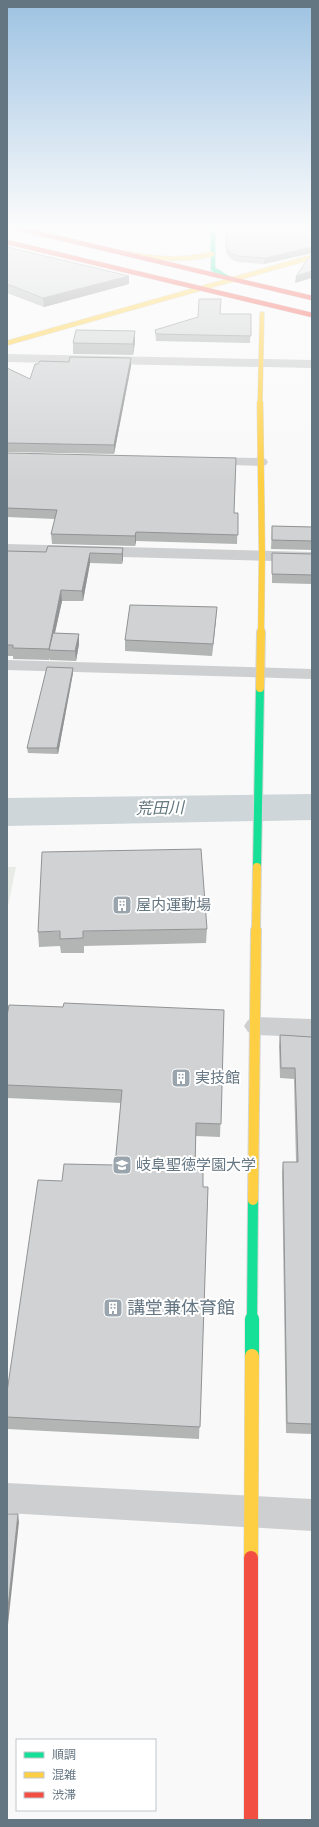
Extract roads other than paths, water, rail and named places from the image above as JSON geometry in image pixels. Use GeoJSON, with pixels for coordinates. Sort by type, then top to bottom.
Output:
{"type":"FeatureCollection","features":[{"type":"Feature","properties":{"kind":"main road"},"geometry":{"type":"LineString","coordinates":[[7,344],[116,313]]}},
{"type":"Feature","properties":{"kind":"main road"},"geometry":{"type":"LineString","coordinates":[[251,1820],[251,1512],[255,1002],[259,834],[262,556],[260,363],[262,314]]}},
{"type":"Feature","properties":{"kind":"street"},"geometry":{"type":"LineString","coordinates":[[7,358],[312,364]]}},
{"type":"Feature","properties":{"kind":"street"},"geometry":{"type":"LineString","coordinates":[[189,461],[261,462]]}},
{"type":"Feature","properties":{"kind":"street"},"geometry":{"type":"LineString","coordinates":[[7,549],[312,557]]}},
{"type":"Feature","properties":{"kind":"street"},"geometry":{"type":"LineString","coordinates":[[7,665],[312,674]]}},
{"type":"Feature","properties":{"kind":"street"},"geometry":{"type":"LineString","coordinates":[[256,1026],[312,1028]]}},
{"type":"Feature","properties":{"kind":"street"},"geometry":{"type":"LineString","coordinates":[[7,1498],[312,1515]]}},
{"type":"Feature","properties":{"kind":"waterway","name":"荒田川"},"geometry":{"type":"LineString","coordinates":[[7,812],[312,807]]}},
{"type":"Feature","properties":{"kind":"place","name":"屋内運動場"},"geometry":{"type":"Point","coordinates":[122,905]}},
{"type":"Feature","properties":{"kind":"place","name":"実技館"},"geometry":{"type":"Point","coordinates":[181,1078]}},
{"type":"Feature","properties":{"kind":"place","name":"岐阜聖徳学園大学"},"geometry":{"type":"Point","coordinates":[122,1165]}},
{"type":"Feature","properties":{"kind":"place","name":"講堂兼体育館"},"geometry":{"type":"Point","coordinates":[113,1308]}}]}
